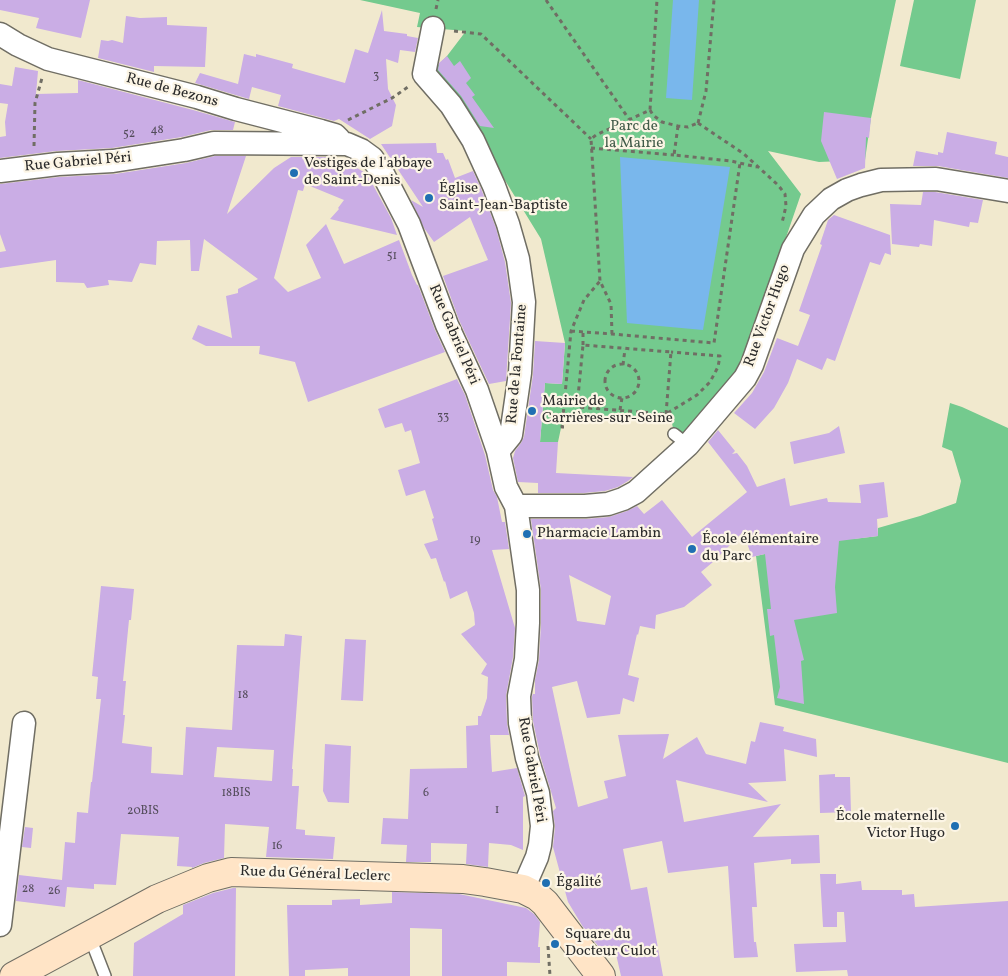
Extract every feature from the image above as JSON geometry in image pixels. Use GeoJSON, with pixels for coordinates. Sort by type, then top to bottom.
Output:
{"type":"FeatureCollection","features":[{"type":"Feature","properties":{"kind":"street","name":"Rue de la Fontaine"},"geometry":{"type":"LineString","coordinates":[[433,28],[424,74],[451,105],[473,140],[508,224],[518,259],[524,302],[520,373],[511,435],[498,451]]}},
{"type":"Feature","properties":{"kind":"street","name":"Rue de Bezons"},"geometry":{"type":"LineString","coordinates":[[0,34],[48,59],[335,135],[346,133]]}},
{"type":"Feature","properties":{"kind":"street","name":"Rue Gabriel Péri"},"geometry":{"type":"LineString","coordinates":[[0,171],[113,161],[184,150],[214,143],[346,133],[360,150],[372,158],[382,172],[409,224],[447,325],[477,390],[498,451],[506,488],[516,506],[528,590],[526,659],[519,696],[520,723],[527,758],[538,793],[542,826],[534,896]]}},
{"type":"Feature","properties":{"kind":"street","name":"Rue Victor Hugo"},"geometry":{"type":"LineString","coordinates":[[516,506],[608,504],[636,492],[681,439],[745,378],[752,366],[793,248],[814,215],[831,199],[847,190],[881,180],[936,179],[1008,191]]}},
{"type":"Feature","properties":{"kind":"street"},"geometry":{"type":"LineString","coordinates":[[0,926],[24,723]]}},
{"type":"Feature","properties":{"kind":"street","name":"Rue du Général Leclerc"},"geometry":{"type":"LineString","coordinates":[[14,976],[157,899],[208,878],[231,872],[463,879],[485,882],[534,896]]}},
{"type":"Feature","properties":{"kind":"street"},"geometry":{"type":"LineString","coordinates":[[534,896],[601,976]]}},
{"type":"Feature","properties":{"kind":"lane"},"geometry":{"type":"LineString","coordinates":[[89,936],[105,976]]}},
{"type":"Feature","properties":{"kind":"path"},"geometry":{"type":"LineString","coordinates":[[546,0],[629,119]]}},
{"type":"Feature","properties":{"kind":"path"},"geometry":{"type":"LineString","coordinates":[[657,0],[650,110],[662,122],[688,127],[698,123]]}},
{"type":"Feature","properties":{"kind":"path"},"geometry":{"type":"LineString","coordinates":[[698,123],[706,91],[714,0]]}},
{"type":"Feature","properties":{"kind":"path"},"geometry":{"type":"LineString","coordinates":[[433,28],[481,34],[591,139],[600,281],[611,304],[612,334]]}},
{"type":"Feature","properties":{"kind":"path"},"geometry":{"type":"LineString","coordinates":[[33,167],[35,103],[48,59]]}},
{"type":"Feature","properties":{"kind":"path"},"geometry":{"type":"LineString","coordinates":[[346,133],[368,109],[392,98],[409,87]]}},
{"type":"Feature","properties":{"kind":"path"},"geometry":{"type":"LineString","coordinates":[[591,139],[650,110]]}},
{"type":"Feature","properties":{"kind":"path"},"geometry":{"type":"LineString","coordinates":[[698,123],[738,149],[778,185],[784,194],[786,206],[781,226]]}},
{"type":"Feature","properties":{"kind":"path"},"geometry":{"type":"LineString","coordinates":[[674,155],[678,126]]}},
{"type":"Feature","properties":{"kind":"path"},"geometry":{"type":"LineString","coordinates":[[591,148],[674,155],[740,163],[760,168]]}},
{"type":"Feature","properties":{"kind":"path"},"geometry":{"type":"LineString","coordinates":[[571,331],[714,343],[740,163]]}},
{"type":"Feature","properties":{"kind":"path"},"geometry":{"type":"LineString","coordinates":[[564,427],[562,427],[571,331],[584,300],[600,281]]}},
{"type":"Feature","properties":{"kind":"path"},"geometry":{"type":"LineString","coordinates":[[583,332],[576,407],[666,414],[697,395],[710,382],[718,367],[720,356],[583,345]]}},
{"type":"Feature","properties":{"kind":"path"},"geometry":{"type":"LineString","coordinates":[[622,365],[625,349]]}},
{"type":"Feature","properties":{"kind":"path"},"geometry":{"type":"LineString","coordinates":[[666,414],[671,352]]}},
{"type":"Feature","properties":{"kind":"path"},"geometry":{"type":"LineString","coordinates":[[622,365],[629,366],[634,370],[638,375],[639,382],[634,394],[622,398],[616,397],[608,390],[606,378],[612,368],[622,365]]}},
{"type":"Feature","properties":{"kind":"path"},"geometry":{"type":"LineString","coordinates":[[620,410],[622,398]]}},
{"type":"Feature","properties":{"kind":"green space","name":"Parc de la Mairie"},"geometry":{"type":"Polygon","coordinates":[[[360,0],[896,0],[871,118],[865,160],[819,162],[768,151],[801,194],[743,362],[690,434],[674,434],[672,423],[564,414],[558,442],[540,442],[545,383],[562,384],[565,343],[541,239],[471,125],[432,71],[447,56],[466,31],[417,27],[420,13],[360,0]]]}},
{"type":"Feature","properties":{"kind":"green space"},"geometry":{"type":"Polygon","coordinates":[[[914,0],[976,0],[960,79],[900,66],[914,0]]]}},
{"type":"Feature","properties":{"kind":"green space"},"geometry":{"type":"Polygon","coordinates":[[[950,403],[1008,428],[1008,763],[775,705],[756,556],[852,534],[853,539],[878,536],[878,528],[956,503],[961,481],[952,451],[942,447],[950,403]]]}},
{"type":"Feature","properties":{"kind":"water"},"geometry":{"type":"Polygon","coordinates":[[[673,0],[699,0],[692,100],[666,98],[673,0]]]}},
{"type":"Feature","properties":{"kind":"water"},"geometry":{"type":"Polygon","coordinates":[[[620,157],[730,167],[703,330],[627,323],[620,157]]]}},
{"type":"Feature","properties":{"kind":"building"},"geometry":{"type":"Polygon","coordinates":[[[0,0],[90,0],[81,38],[36,28],[39,18],[0,10],[0,0]]]}},
{"type":"Feature","properties":{"kind":"building"},"geometry":{"type":"Polygon","coordinates":[[[382,10],[384,31],[407,34],[407,36],[418,38],[415,52],[400,50],[398,63],[386,59],[388,89],[396,105],[392,126],[370,139],[339,119],[334,121],[278,106],[281,95],[252,87],[249,99],[195,83],[200,73],[238,84],[244,54],[256,57],[256,54],[293,64],[292,68],[345,83],[355,49],[368,53],[382,10]]]}},
{"type":"Feature","properties":{"kind":"building"},"geometry":{"type":"Polygon","coordinates":[[[126,16],[140,18],[167,17],[167,25],[207,27],[205,67],[154,66],[154,72],[98,58],[101,40],[123,43],[126,16]]]}},
{"type":"Feature","properties":{"kind":"building"},"geometry":{"type":"Polygon","coordinates":[[[447,56],[454,66],[460,61],[471,78],[466,83],[475,95],[472,97],[494,128],[480,126],[461,96],[438,70],[439,63],[447,56]]]}},
{"type":"Feature","properties":{"kind":"building"},"geometry":{"type":"Polygon","coordinates":[[[15,67],[38,71],[36,94],[78,93],[78,80],[235,122],[233,130],[211,130],[182,137],[112,148],[56,151],[0,158],[0,137],[6,136],[5,122],[8,104],[0,103],[0,84],[12,86],[15,67]]]}},
{"type":"Feature","properties":{"kind":"building"},"geometry":{"type":"Polygon","coordinates":[[[824,112],[871,118],[869,138],[866,137],[865,168],[837,179],[821,141],[824,112]]]}},
{"type":"Feature","properties":{"kind":"building"},"geometry":{"type":"Polygon","coordinates":[[[947,132],[997,142],[995,154],[1008,157],[1008,178],[938,166],[913,166],[916,151],[938,155],[938,152],[943,153],[947,132]]]}},
{"type":"Feature","properties":{"kind":"building"},"geometry":{"type":"Polygon","coordinates":[[[436,143],[437,153],[443,153],[446,160],[448,159],[455,178],[473,171],[496,228],[505,262],[511,303],[506,381],[489,384],[459,320],[443,276],[488,260],[470,217],[434,242],[424,228],[411,200],[423,207],[381,144],[436,143]]]}},
{"type":"Feature","properties":{"kind":"building"},"geometry":{"type":"Polygon","coordinates":[[[215,156],[246,156],[227,214],[274,168],[291,157],[325,157],[344,160],[367,174],[391,218],[397,235],[330,219],[344,200],[305,184],[303,191],[298,190],[274,278],[288,292],[321,278],[306,245],[326,224],[344,264],[399,240],[445,352],[308,402],[295,362],[259,354],[260,346],[206,346],[192,339],[198,325],[232,338],[226,296],[238,293],[238,289],[258,279],[204,239],[199,271],[191,271],[190,240],[157,241],[156,265],[140,263],[132,282],[108,280],[109,285],[87,288],[84,283],[56,282],[56,260],[0,268],[0,252],[6,251],[0,234],[0,184],[59,177],[115,174],[186,163],[215,156]]]}},
{"type":"Feature","properties":{"kind":"building"},"geometry":{"type":"Polygon","coordinates":[[[923,192],[935,192],[983,200],[978,223],[970,222],[969,227],[934,220],[932,246],[920,244],[919,247],[892,244],[890,204],[921,205],[923,192]]]}},
{"type":"Feature","properties":{"kind":"building"},"geometry":{"type":"Polygon","coordinates":[[[834,215],[890,235],[891,255],[885,253],[880,265],[870,262],[835,361],[827,358],[822,370],[797,359],[788,383],[774,408],[755,429],[734,413],[752,393],[764,372],[777,338],[798,346],[810,315],[799,311],[822,245],[820,244],[828,220],[834,215]]]}},
{"type":"Feature","properties":{"kind":"building","name":"Mairie de Carrières-sur-Seine"},"geometry":{"type":"Polygon","coordinates":[[[535,341],[565,343],[562,384],[545,383],[540,442],[558,442],[556,473],[633,477],[628,481],[618,487],[605,491],[584,493],[538,493],[538,483],[518,482],[513,458],[524,437],[533,375],[535,341]]]}},
{"type":"Feature","properties":{"kind":"building"},"geometry":{"type":"Polygon","coordinates":[[[457,379],[465,395],[485,455],[502,522],[505,522],[509,549],[492,550],[515,628],[513,657],[506,696],[509,735],[490,735],[492,772],[517,768],[525,796],[523,797],[523,850],[511,845],[489,843],[488,867],[466,864],[467,844],[431,843],[431,862],[406,862],[407,845],[381,844],[383,818],[408,819],[410,769],[467,768],[466,726],[478,725],[478,716],[481,716],[487,698],[488,677],[481,674],[487,664],[461,634],[475,625],[474,613],[467,591],[450,599],[436,558],[431,559],[424,544],[438,540],[432,519],[434,518],[425,490],[406,496],[398,470],[420,463],[411,430],[405,432],[402,423],[385,428],[378,409],[457,379]]]}},
{"type":"Feature","properties":{"kind":"building"},"geometry":{"type":"Polygon","coordinates":[[[839,426],[845,453],[794,464],[790,442],[829,433],[839,426]]]}},
{"type":"Feature","properties":{"kind":"building"},"geometry":{"type":"Polygon","coordinates":[[[718,430],[735,451],[732,454],[737,453],[747,466],[757,487],[785,478],[790,506],[827,498],[828,502],[861,503],[859,485],[884,482],[888,517],[877,519],[878,536],[839,541],[835,587],[837,613],[794,620],[804,660],[801,661],[804,704],[777,698],[780,687],[774,635],[770,636],[767,609],[771,609],[765,554],[752,557],[743,532],[701,572],[712,585],[684,607],[656,615],[655,629],[640,626],[628,675],[639,678],[634,702],[623,698],[620,714],[587,718],[577,681],[552,687],[578,807],[608,798],[604,781],[626,776],[618,735],[669,734],[663,759],[697,737],[706,754],[746,764],[751,741],[755,742],[760,722],[784,727],[783,731],[816,739],[817,757],[784,749],[786,781],[748,783],[768,802],[676,780],[684,822],[781,804],[753,837],[819,835],[820,863],[791,864],[791,859],[754,863],[757,907],[752,907],[754,942],[756,942],[758,957],[734,958],[728,866],[668,873],[662,841],[623,849],[631,890],[647,887],[663,976],[621,976],[616,954],[606,956],[583,927],[568,902],[553,847],[555,827],[553,811],[556,808],[540,755],[533,721],[532,697],[533,693],[535,694],[535,680],[539,660],[541,590],[531,519],[609,517],[637,506],[644,514],[662,500],[692,537],[747,492],[708,442],[718,430]],[[569,575],[577,621],[605,625],[611,596],[569,575]]]}},
{"type":"Feature","properties":{"kind":"building"},"geometry":{"type":"Polygon","coordinates":[[[101,586],[134,589],[123,681],[126,681],[122,743],[152,747],[151,773],[183,775],[186,727],[232,730],[237,645],[284,646],[285,634],[302,636],[292,769],[292,786],[299,786],[296,829],[305,830],[305,835],[335,837],[333,859],[266,857],[269,827],[225,824],[224,858],[192,868],[177,866],[179,837],[121,834],[116,885],[94,884],[94,889],[67,887],[65,907],[16,901],[19,875],[62,880],[65,842],[75,843],[77,812],[88,813],[101,699],[96,699],[98,677],[92,676],[101,586]],[[217,747],[214,777],[272,781],[274,750],[217,747]]]}},
{"type":"Feature","properties":{"kind":"building"},"geometry":{"type":"Polygon","coordinates":[[[345,639],[366,640],[363,701],[341,700],[345,639]]]}},
{"type":"Feature","properties":{"kind":"building"},"geometry":{"type":"Polygon","coordinates":[[[325,744],[351,746],[349,803],[328,802],[323,791],[325,744]]]}},
{"type":"Feature","properties":{"kind":"building"},"geometry":{"type":"Polygon","coordinates":[[[835,774],[835,777],[850,777],[851,812],[820,813],[819,775],[835,774]]]}},
{"type":"Feature","properties":{"kind":"building"},"geometry":{"type":"Polygon","coordinates":[[[25,827],[33,828],[31,848],[22,847],[25,827]]]}},
{"type":"Feature","properties":{"kind":"building"},"geometry":{"type":"Polygon","coordinates":[[[820,874],[836,874],[836,884],[861,881],[862,890],[902,890],[902,895],[914,894],[915,907],[1008,901],[1008,976],[848,976],[847,970],[796,972],[794,944],[846,942],[844,912],[837,912],[837,927],[823,927],[820,874]]]}},
{"type":"Feature","properties":{"kind":"building"},"geometry":{"type":"Polygon","coordinates":[[[236,888],[235,976],[133,976],[134,943],[183,914],[183,905],[213,893],[236,888]]]}},
{"type":"Feature","properties":{"kind":"building"},"geometry":{"type":"Polygon","coordinates":[[[392,892],[459,894],[526,908],[540,922],[538,947],[540,947],[540,963],[507,962],[507,976],[442,976],[442,929],[410,928],[410,976],[348,976],[348,968],[305,970],[305,976],[289,976],[287,905],[332,905],[332,900],[360,899],[360,905],[392,903],[392,892]]]}},
{"type":"Feature","properties":{"kind":"place","name":"Vestiges de l'abbaye de Saint-Denis"},"geometry":{"type":"Point","coordinates":[294,173]}},
{"type":"Feature","properties":{"kind":"place","name":"Église Saint-Jean-Baptiste"},"geometry":{"type":"Point","coordinates":[429,198]}},
{"type":"Feature","properties":{"kind":"place","name":"Mairie de Carrières-sur-Seine"},"geometry":{"type":"Point","coordinates":[532,411]}},
{"type":"Feature","properties":{"kind":"place","name":"Pharmacie Lambin"},"geometry":{"type":"Point","coordinates":[527,534]}},
{"type":"Feature","properties":{"kind":"place","name":"École élémentaire du Parc"},"geometry":{"type":"Point","coordinates":[692,549]}},
{"type":"Feature","properties":{"kind":"place","name":"École maternelle Victor Hugo"},"geometry":{"type":"Point","coordinates":[955,826]}},
{"type":"Feature","properties":{"kind":"place","name":"Égalité"},"geometry":{"type":"Point","coordinates":[546,883]}},
{"type":"Feature","properties":{"kind":"place","name":"Square du Docteur Culot"},"geometry":{"type":"Point","coordinates":[555,944]}}]}
